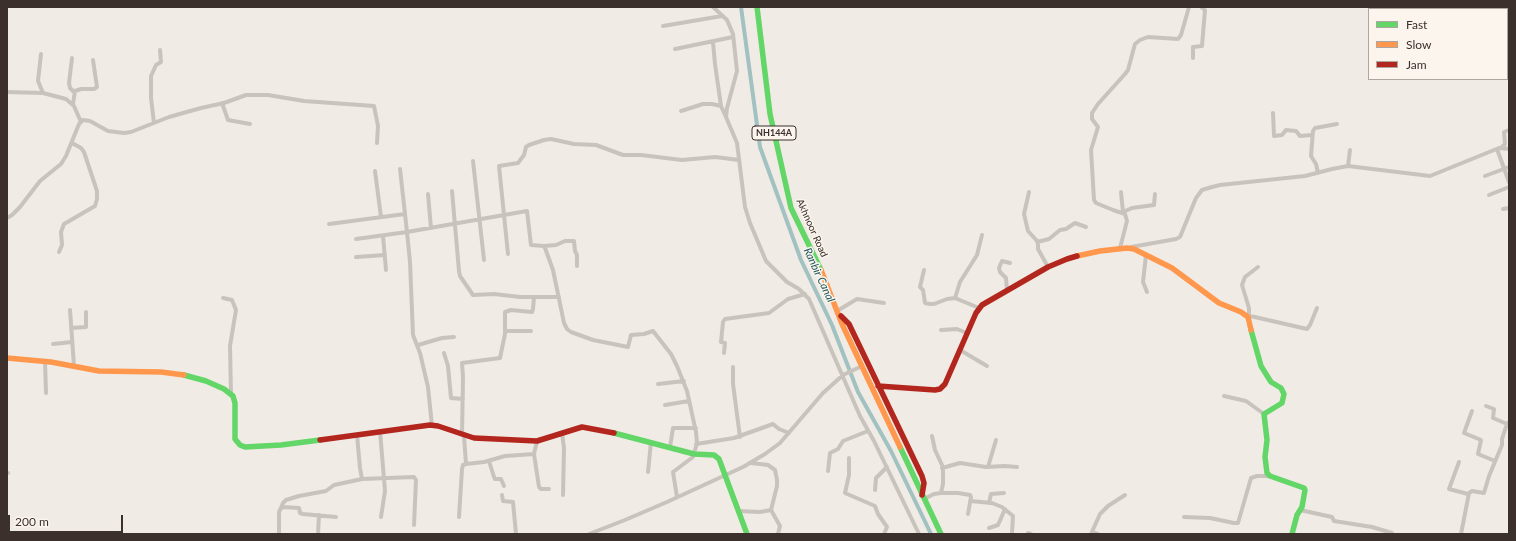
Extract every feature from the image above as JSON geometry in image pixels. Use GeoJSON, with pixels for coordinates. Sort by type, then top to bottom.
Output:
{"type":"FeatureCollection","features":[{"type":"Feature","properties":{"kind":"main road","name":"Akhnoor Road"},"geometry":{"type":"LineString","coordinates":[[757,7],[770,114],[791,208],[824,275],[838,312],[862,366],[941,534]]}},
{"type":"Feature","properties":{"kind":"main road"},"geometry":{"type":"LineString","coordinates":[[878,386],[935,390],[940,389],[945,384],[979,308],[1048,267],[1077,256],[1120,248],[1128,248],[1172,268],[1222,305],[1248,315],[1261,366],[1271,382],[1281,388],[1284,394],[1282,403],[1265,417],[1268,442],[1265,453],[1267,473],[1270,476],[1305,489],[1292,534]]}},
{"type":"Feature","properties":{"kind":"main road","name":"Akhnoor Road"},"geometry":{"type":"LineString","coordinates":[[838,312],[849,324],[922,476],[924,483],[923,497]]}},
{"type":"Feature","properties":{"kind":"main road"},"geometry":{"type":"LineString","coordinates":[[7,358],[45,361],[99,371],[161,372],[186,375],[206,381],[224,389],[231,395],[235,403],[235,439],[240,445],[245,447],[281,445],[380,431],[432,426],[446,428],[474,438],[537,441],[573,429],[590,428],[651,442],[694,454],[717,456],[747,534]]}},
{"type":"Feature","properties":{"kind":"street"},"geometry":{"type":"LineString","coordinates":[[714,7],[727,20],[734,37],[737,71],[726,117]]}},
{"type":"Feature","properties":{"kind":"street"},"geometry":{"type":"LineString","coordinates":[[1155,194],[1154,204],[1132,208],[1123,212],[1114,211],[1094,200],[1091,150],[1098,127],[1092,119],[1092,113],[1128,70],[1135,44],[1140,40],[1148,38],[1178,39],[1181,35],[1189,7]]}},
{"type":"Feature","properties":{"kind":"street"},"geometry":{"type":"LineString","coordinates":[[1193,58],[1193,47],[1202,46],[1205,10],[1201,7]]}},
{"type":"Feature","properties":{"kind":"street"},"geometry":{"type":"LineString","coordinates":[[663,26],[722,16]]}},
{"type":"Feature","properties":{"kind":"street"},"geometry":{"type":"LineString","coordinates":[[675,49],[734,37]]}},
{"type":"Feature","properties":{"kind":"street"},"geometry":{"type":"LineString","coordinates":[[714,42],[715,64],[721,106],[736,142],[745,207],[750,223],[766,261],[787,282],[805,294],[809,299],[860,416],[887,467],[918,534]]}},
{"type":"Feature","properties":{"kind":"street"},"geometry":{"type":"LineString","coordinates":[[154,123],[151,98],[151,76],[156,65],[161,62],[160,50]]}},
{"type":"Feature","properties":{"kind":"street"},"geometry":{"type":"LineString","coordinates":[[41,54],[38,81],[43,92]]}},
{"type":"Feature","properties":{"kind":"street"},"geometry":{"type":"LineString","coordinates":[[72,58],[69,83],[70,88],[74,92]]}},
{"type":"Feature","properties":{"kind":"street"},"geometry":{"type":"LineString","coordinates":[[74,92],[77,90],[94,89],[97,87],[93,60]]}},
{"type":"Feature","properties":{"kind":"street"},"geometry":{"type":"LineString","coordinates":[[7,92],[43,92],[66,99],[72,104],[81,122]]}},
{"type":"Feature","properties":{"kind":"street"},"geometry":{"type":"LineString","coordinates":[[72,104],[74,92]]}},
{"type":"Feature","properties":{"kind":"street"},"geometry":{"type":"LineString","coordinates":[[7,218],[20,207],[40,181],[61,164],[81,122],[86,120],[108,131],[124,133],[131,132],[200,108],[246,95],[256,94],[304,101],[372,105],[376,107],[378,130],[377,143]]}},
{"type":"Feature","properties":{"kind":"street"},"geometry":{"type":"LineString","coordinates":[[222,103],[228,120],[250,124]]}},
{"type":"Feature","properties":{"kind":"street"},"geometry":{"type":"LineString","coordinates":[[681,110],[703,104],[721,106]]}},
{"type":"Feature","properties":{"kind":"street"},"geometry":{"type":"LineString","coordinates":[[1273,113],[1274,136],[1282,136],[1286,130],[1296,131],[1300,136],[1312,135]]}},
{"type":"Feature","properties":{"kind":"street"},"geometry":{"type":"LineString","coordinates":[[1318,173],[1316,164],[1311,156],[1312,135],[1316,128],[1337,124]]}},
{"type":"Feature","properties":{"kind":"street"},"geometry":{"type":"LineString","coordinates":[[1128,248],[1180,237],[1196,198],[1202,190],[1207,188],[1220,185],[1305,176],[1348,166],[1430,176],[1499,148],[1505,144],[1504,133],[1509,130]]}},
{"type":"Feature","properties":{"kind":"street"},"geometry":{"type":"LineString","coordinates":[[508,254],[499,166],[518,163],[524,155],[526,147],[529,145],[551,139],[574,144],[596,145],[623,155],[641,155],[682,160],[715,157],[739,160]]}},
{"type":"Feature","properties":{"kind":"street"},"geometry":{"type":"LineString","coordinates":[[59,252],[62,245],[61,232],[64,224],[95,206],[97,199],[97,191],[84,152],[81,148],[72,143]]}},
{"type":"Feature","properties":{"kind":"street"},"geometry":{"type":"LineString","coordinates":[[1499,148],[1509,149]]}},
{"type":"Feature","properties":{"kind":"street"},"geometry":{"type":"LineString","coordinates":[[1499,148],[1509,182]]}},
{"type":"Feature","properties":{"kind":"street"},"geometry":{"type":"LineString","coordinates":[[1348,166],[1350,150]]}},
{"type":"Feature","properties":{"kind":"street"},"geometry":{"type":"LineString","coordinates":[[473,161],[484,260]]}},
{"type":"Feature","properties":{"kind":"street"},"geometry":{"type":"LineString","coordinates":[[1485,176],[1509,167]]}},
{"type":"Feature","properties":{"kind":"street"},"geometry":{"type":"LineString","coordinates":[[400,169],[410,262],[413,335],[418,345],[430,395],[432,426]]}},
{"type":"Feature","properties":{"kind":"street"},"geometry":{"type":"LineString","coordinates":[[375,171],[381,217]]}},
{"type":"Feature","properties":{"kind":"street"},"geometry":{"type":"LineString","coordinates":[[1489,195],[1509,187]]}},
{"type":"Feature","properties":{"kind":"street"},"geometry":{"type":"LineString","coordinates":[[452,191],[460,276],[473,295],[494,294],[559,297]]}},
{"type":"Feature","properties":{"kind":"street"},"geometry":{"type":"LineString","coordinates":[[1029,192],[1024,214],[1028,231],[1037,242],[1038,250],[1048,267]]}},
{"type":"Feature","properties":{"kind":"street"},"geometry":{"type":"LineString","coordinates":[[1120,248],[1127,221],[1123,212],[1121,192]]}},
{"type":"Feature","properties":{"kind":"street"},"geometry":{"type":"LineString","coordinates":[[428,194],[431,228]]}},
{"type":"Feature","properties":{"kind":"street"},"geometry":{"type":"LineString","coordinates":[[1503,209],[1509,208]]}},
{"type":"Feature","properties":{"kind":"street"},"geometry":{"type":"LineString","coordinates":[[356,239],[456,224],[526,210],[528,211],[531,245],[556,245],[565,241],[574,241],[578,266]]}},
{"type":"Feature","properties":{"kind":"street"},"geometry":{"type":"LineString","coordinates":[[329,224],[405,214]]}},
{"type":"Feature","properties":{"kind":"street"},"geometry":{"type":"LineString","coordinates":[[1037,242],[1049,239],[1061,229],[1066,229],[1075,223],[1086,227]]}},
{"type":"Feature","properties":{"kind":"street"},"geometry":{"type":"LineString","coordinates":[[955,298],[960,282],[977,255],[982,235]]}},
{"type":"Feature","properties":{"kind":"street"},"geometry":{"type":"LineString","coordinates":[[383,236],[386,270]]}},
{"type":"Feature","properties":{"kind":"street"},"geometry":{"type":"LineString","coordinates":[[544,246],[553,270],[566,326],[571,332],[605,344],[628,347],[631,335],[644,334],[654,331],[671,354],[684,381],[696,428],[696,444],[692,458],[673,472],[677,497]]}},
{"type":"Feature","properties":{"kind":"street"},"geometry":{"type":"LineString","coordinates":[[356,258],[385,255]]}},
{"type":"Feature","properties":{"kind":"street"},"geometry":{"type":"LineString","coordinates":[[1146,255],[1143,282],[1147,292]]}},
{"type":"Feature","properties":{"kind":"street"},"geometry":{"type":"LineString","coordinates":[[1007,290],[1006,278],[1000,272],[999,268],[1002,261],[1010,263]]}},
{"type":"Feature","properties":{"kind":"street"},"geometry":{"type":"LineString","coordinates":[[1258,267],[1245,277],[1242,284],[1249,308],[1248,315],[1307,328],[1310,325],[1317,308]]}},
{"type":"Feature","properties":{"kind":"street"},"geometry":{"type":"LineString","coordinates":[[924,270],[920,287],[923,290],[925,302],[930,304],[955,298],[979,308]]}},
{"type":"Feature","properties":{"kind":"street"},"geometry":{"type":"LineString","coordinates":[[724,353],[725,343],[722,342],[723,322],[725,319],[768,313],[788,299],[805,294]]}},
{"type":"Feature","properties":{"kind":"street"},"geometry":{"type":"LineString","coordinates":[[466,464],[463,435],[462,363],[500,358],[505,331],[505,312],[516,310],[532,312],[534,309],[534,297]]}},
{"type":"Feature","properties":{"kind":"street"},"geometry":{"type":"LineString","coordinates":[[224,298],[232,300],[236,310],[230,346],[231,395]]}},
{"type":"Feature","properties":{"kind":"street"},"geometry":{"type":"LineString","coordinates":[[838,312],[858,299],[884,303]]}},
{"type":"Feature","properties":{"kind":"street"},"geometry":{"type":"LineString","coordinates":[[70,310],[74,366]]}},
{"type":"Feature","properties":{"kind":"street"},"geometry":{"type":"LineString","coordinates":[[72,328],[86,327],[86,312]]}},
{"type":"Feature","properties":{"kind":"street"},"geometry":{"type":"LineString","coordinates":[[941,330],[957,329],[967,333]]}},
{"type":"Feature","properties":{"kind":"street"},"geometry":{"type":"LineString","coordinates":[[505,331],[531,331]]}},
{"type":"Feature","properties":{"kind":"street"},"geometry":{"type":"LineString","coordinates":[[418,345],[442,338],[454,337]]}},
{"type":"Feature","properties":{"kind":"street"},"geometry":{"type":"LineString","coordinates":[[53,344],[72,342]]}},
{"type":"Feature","properties":{"kind":"street"},"geometry":{"type":"LineString","coordinates":[[960,350],[987,366]]}},
{"type":"Feature","properties":{"kind":"street"},"geometry":{"type":"LineString","coordinates":[[444,353],[448,366],[451,398],[463,399]]}},
{"type":"Feature","properties":{"kind":"street"},"geometry":{"type":"LineString","coordinates":[[45,361],[46,393]]}},
{"type":"Feature","properties":{"kind":"street"},"geometry":{"type":"LineString","coordinates":[[733,366],[733,384],[740,437]]}},
{"type":"Feature","properties":{"kind":"street"},"geometry":{"type":"LineString","coordinates":[[589,534],[603,532],[751,463],[773,450],[822,393],[842,376],[862,366]]}},
{"type":"Feature","properties":{"kind":"street"},"geometry":{"type":"LineString","coordinates":[[658,384],[684,381]]}},
{"type":"Feature","properties":{"kind":"street"},"geometry":{"type":"LineString","coordinates":[[1224,396],[1246,401],[1265,417]]}},
{"type":"Feature","properties":{"kind":"street"},"geometry":{"type":"LineString","coordinates":[[665,405],[689,401]]}},
{"type":"Feature","properties":{"kind":"street"},"geometry":{"type":"LineString","coordinates":[[1459,462],[1449,489],[1468,494],[1472,491],[1484,494],[1502,445],[1502,439],[1508,423],[1493,418],[1494,409],[1486,406]]}},
{"type":"Feature","properties":{"kind":"street"},"geometry":{"type":"LineString","coordinates":[[1472,411],[1464,433],[1481,440],[1478,454],[1495,461]]}},
{"type":"Feature","properties":{"kind":"street"},"geometry":{"type":"LineString","coordinates":[[696,444],[740,437],[773,424],[779,429],[789,433]]}},
{"type":"Feature","properties":{"kind":"street"},"geometry":{"type":"LineString","coordinates":[[670,447],[673,428],[696,428]]}},
{"type":"Feature","properties":{"kind":"street"},"geometry":{"type":"LineString","coordinates":[[380,431],[385,491],[381,517]]}},
{"type":"Feature","properties":{"kind":"street"},"geometry":{"type":"LineString","coordinates":[[828,471],[830,453],[838,449],[843,441],[868,431]]}},
{"type":"Feature","properties":{"kind":"street"},"geometry":{"type":"LineString","coordinates":[[562,433],[564,448],[563,495]]}},
{"type":"Feature","properties":{"kind":"street"},"geometry":{"type":"LineString","coordinates":[[357,435],[362,479]]}},
{"type":"Feature","properties":{"kind":"street"},"geometry":{"type":"LineString","coordinates":[[932,436],[935,450],[942,468],[943,484],[940,493]]}},
{"type":"Feature","properties":{"kind":"street"},"geometry":{"type":"LineString","coordinates":[[988,467],[996,440]]}},
{"type":"Feature","properties":{"kind":"street"},"geometry":{"type":"LineString","coordinates":[[537,441],[534,454],[539,488],[541,490],[549,489]]}},
{"type":"Feature","properties":{"kind":"street"},"geometry":{"type":"LineString","coordinates":[[648,472],[651,442]]}},
{"type":"Feature","properties":{"kind":"street"},"geometry":{"type":"LineString","coordinates":[[459,517],[463,465],[489,461],[505,456],[534,454]]}},
{"type":"Feature","properties":{"kind":"street"},"geometry":{"type":"LineString","coordinates":[[849,458],[849,475],[845,493],[875,506],[878,514],[887,527],[884,534]]}},
{"type":"Feature","properties":{"kind":"street"},"geometry":{"type":"LineString","coordinates":[[489,461],[495,479],[501,479],[504,486]]}},
{"type":"Feature","properties":{"kind":"street"},"geometry":{"type":"LineString","coordinates":[[751,463],[768,465],[775,470],[777,486],[771,510],[780,526],[778,534]]}},
{"type":"Feature","properties":{"kind":"street"},"geometry":{"type":"LineString","coordinates":[[942,468],[960,463],[988,467],[1017,467]]}},
{"type":"Feature","properties":{"kind":"street"},"geometry":{"type":"LineString","coordinates":[[875,490],[876,478],[887,467]]}},
{"type":"Feature","properties":{"kind":"street"},"geometry":{"type":"LineString","coordinates":[[1184,517],[1210,518],[1234,523],[1238,522],[1251,478],[1257,476],[1270,476]]}},
{"type":"Feature","properties":{"kind":"street"},"geometry":{"type":"LineString","coordinates":[[279,534],[279,512],[286,500],[326,491],[334,484],[362,479],[416,478],[414,525]]}},
{"type":"Feature","properties":{"kind":"street"},"geometry":{"type":"LineString","coordinates":[[923,497],[940,493],[969,494],[971,496],[968,514]]}},
{"type":"Feature","properties":{"kind":"street"},"geometry":{"type":"LineString","coordinates":[[989,502],[991,494],[1004,493]]}},
{"type":"Feature","properties":{"kind":"street"},"geometry":{"type":"LineString","coordinates":[[1095,533],[1100,514],[1108,506],[1125,494]]}},
{"type":"Feature","properties":{"kind":"street"},"geometry":{"type":"LineString","coordinates":[[1461,534],[1468,494]]}},
{"type":"Feature","properties":{"kind":"street"},"geometry":{"type":"LineString","coordinates":[[502,495],[503,501],[513,502],[516,534]]}},
{"type":"Feature","properties":{"kind":"street"},"geometry":{"type":"LineString","coordinates":[[970,501],[989,502],[1005,509],[1013,516],[1012,533]]}},
{"type":"Feature","properties":{"kind":"street"},"geometry":{"type":"LineString","coordinates":[[281,508],[299,508],[301,514],[336,516]]}},
{"type":"Feature","properties":{"kind":"street"},"geometry":{"type":"LineString","coordinates":[[989,528],[998,525],[1005,509]]}},
{"type":"Feature","properties":{"kind":"street"},"geometry":{"type":"LineString","coordinates":[[738,511],[760,512],[771,510]]}},
{"type":"Feature","properties":{"kind":"street"},"geometry":{"type":"LineString","coordinates":[[1300,510],[1332,517],[1333,521],[1372,527],[1392,533]]}},
{"type":"Feature","properties":{"kind":"street"},"geometry":{"type":"LineString","coordinates":[[318,534],[319,515]]}},
{"type":"Feature","properties":{"kind":"waterway","name":"Ranbir Canal"},"geometry":{"type":"LineString","coordinates":[[741,7],[760,147],[801,260],[832,325],[858,392],[891,451],[931,534]]}},
{"type":"Feature","properties":{"kind":"traffic: fast"},"geometry":{"type":"LineString","coordinates":[[757,7],[770,114],[791,208],[821,270]]}},
{"type":"Feature","properties":{"kind":"traffic: fast"},"geometry":{"type":"LineString","coordinates":[[1251,330],[1261,366],[1271,382],[1281,388],[1284,394],[1282,403],[1264,414],[1267,440],[1265,457],[1267,473],[1270,476],[1304,488],[1305,490],[1302,507],[1297,515],[1292,534]]}},
{"type":"Feature","properties":{"kind":"traffic: fast"},"geometry":{"type":"LineString","coordinates":[[184,375],[206,381],[224,389],[233,396],[235,403],[235,439],[240,445],[245,447],[281,445],[320,440]]}},
{"type":"Feature","properties":{"kind":"traffic: fast"},"geometry":{"type":"LineString","coordinates":[[614,433],[694,454],[714,455],[719,459],[747,534]]}},
{"type":"Feature","properties":{"kind":"traffic: fast"},"geometry":{"type":"LineString","coordinates":[[900,447],[941,534]]}},
{"type":"Feature","properties":{"kind":"traffic: slow"},"geometry":{"type":"LineString","coordinates":[[1077,256],[1100,251],[1127,248],[1134,249],[1172,268],[1219,303],[1241,312],[1248,317],[1251,330]]}},
{"type":"Feature","properties":{"kind":"traffic: slow"},"geometry":{"type":"LineString","coordinates":[[821,270],[842,324],[900,447]]}},
{"type":"Feature","properties":{"kind":"traffic: slow"},"geometry":{"type":"LineString","coordinates":[[7,358],[51,362],[99,371],[161,372],[184,375]]}},
{"type":"Feature","properties":{"kind":"traffic: jam"},"geometry":{"type":"LineString","coordinates":[[878,386],[935,390],[940,389],[945,384],[976,313],[982,305],[1048,267],[1077,256]]}},
{"type":"Feature","properties":{"kind":"traffic: jam"},"geometry":{"type":"LineString","coordinates":[[841,316],[849,324],[922,476],[924,483],[922,495]]}},
{"type":"Feature","properties":{"kind":"traffic: jam"},"geometry":{"type":"LineString","coordinates":[[320,440],[430,425],[438,426],[474,438],[537,441],[582,427],[614,433]]}}]}
